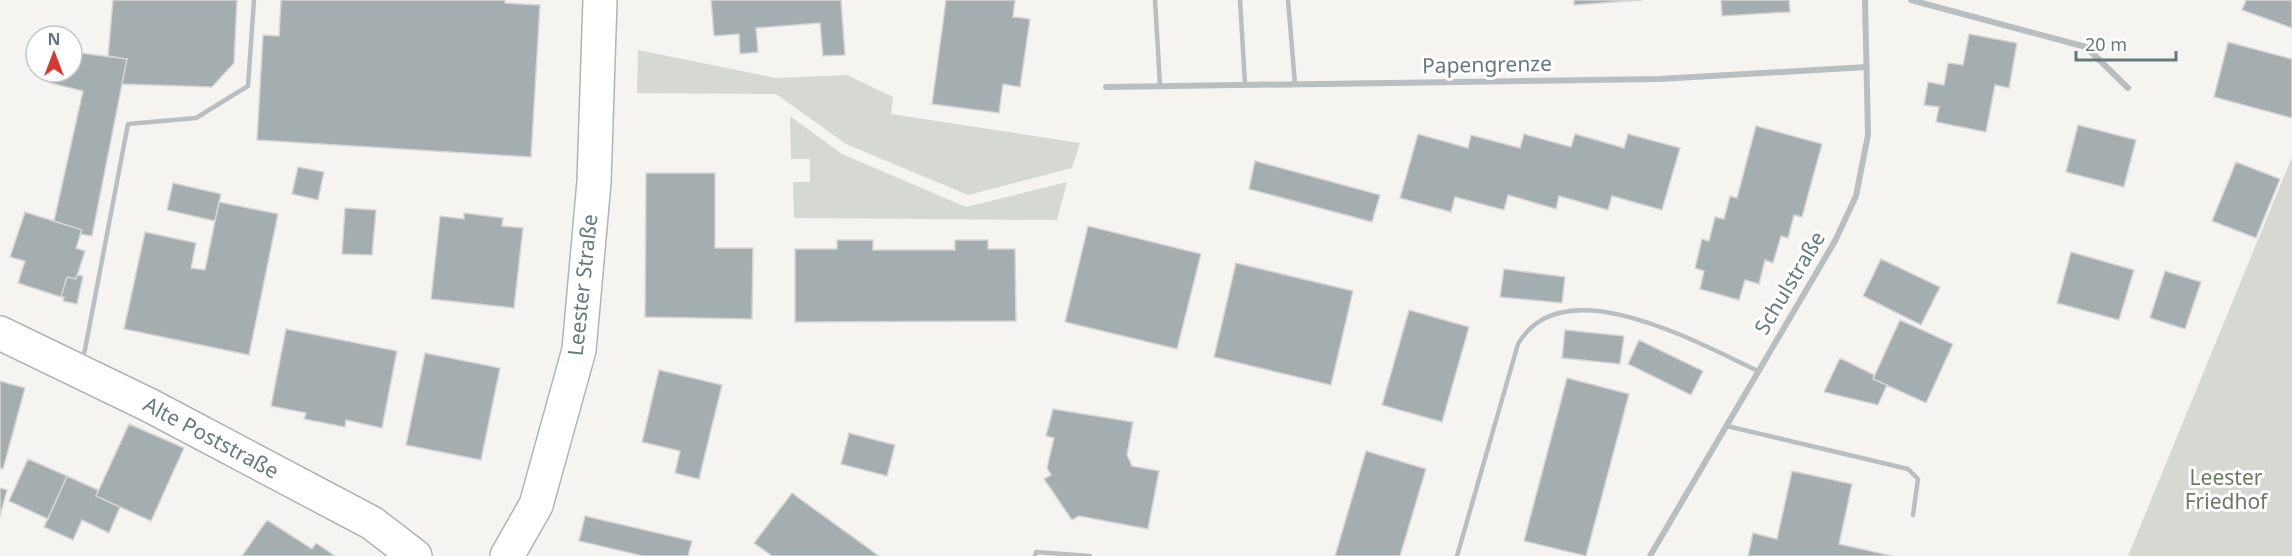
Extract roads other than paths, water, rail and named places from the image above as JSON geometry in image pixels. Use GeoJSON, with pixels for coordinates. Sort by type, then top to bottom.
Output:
{"type":"FeatureCollection","features":[{"type":"Feature","properties":{"kind":"street","name":"Leester Straße"},"geometry":{"type":"LineString","coordinates":[[507,556],[536,505],[579,350],[594,182],[600,0]]}},
{"type":"Feature","properties":{"kind":"street","name":"Schulstraße"},"geometry":{"type":"LineString","coordinates":[[1650,556],[1835,241],[1856,196],[1868,135],[1865,0]]}},
{"type":"Feature","properties":{"kind":"street"},"geometry":{"type":"LineString","coordinates":[[1911,0],[2086,47],[2128,88]]}},
{"type":"Feature","properties":{"kind":"street","name":"Papengrenze"},"geometry":{"type":"LineString","coordinates":[[1106,87],[1659,79],[1867,67]]}},
{"type":"Feature","properties":{"kind":"street","name":"Alte Poststraße"},"geometry":{"type":"LineString","coordinates":[[0,333],[80,371],[372,523],[415,556]]}},
{"type":"Feature","properties":{"kind":"lane"},"geometry":{"type":"LineString","coordinates":[[80,371],[128,124],[196,118],[248,86],[254,0]]}},
{"type":"Feature","properties":{"kind":"lane"},"geometry":{"type":"LineString","coordinates":[[1155,0],[1160,86]]}},
{"type":"Feature","properties":{"kind":"lane"},"geometry":{"type":"LineString","coordinates":[[1240,0],[1245,84]]}},
{"type":"Feature","properties":{"kind":"lane"},"geometry":{"type":"LineString","coordinates":[[1288,0],[1295,84]]}},
{"type":"Feature","properties":{"kind":"lane"},"geometry":{"type":"LineString","coordinates":[[1457,556],[1518,344],[1527,329],[1543,318],[1585,310],[1655,322],[1758,371]]}},
{"type":"Feature","properties":{"kind":"lane"},"geometry":{"type":"LineString","coordinates":[[1727,426],[1908,469],[1918,479],[1913,515]]}},
{"type":"Feature","properties":{"kind":"lane"},"geometry":{"type":"LineString","coordinates":[[1035,556],[1036,552],[1090,556]]}},
{"type":"Feature","properties":{"kind":"park label","name":"Leester Friedhof"},"geometry":{"type":"Point","coordinates":[2226,490]}}]}
